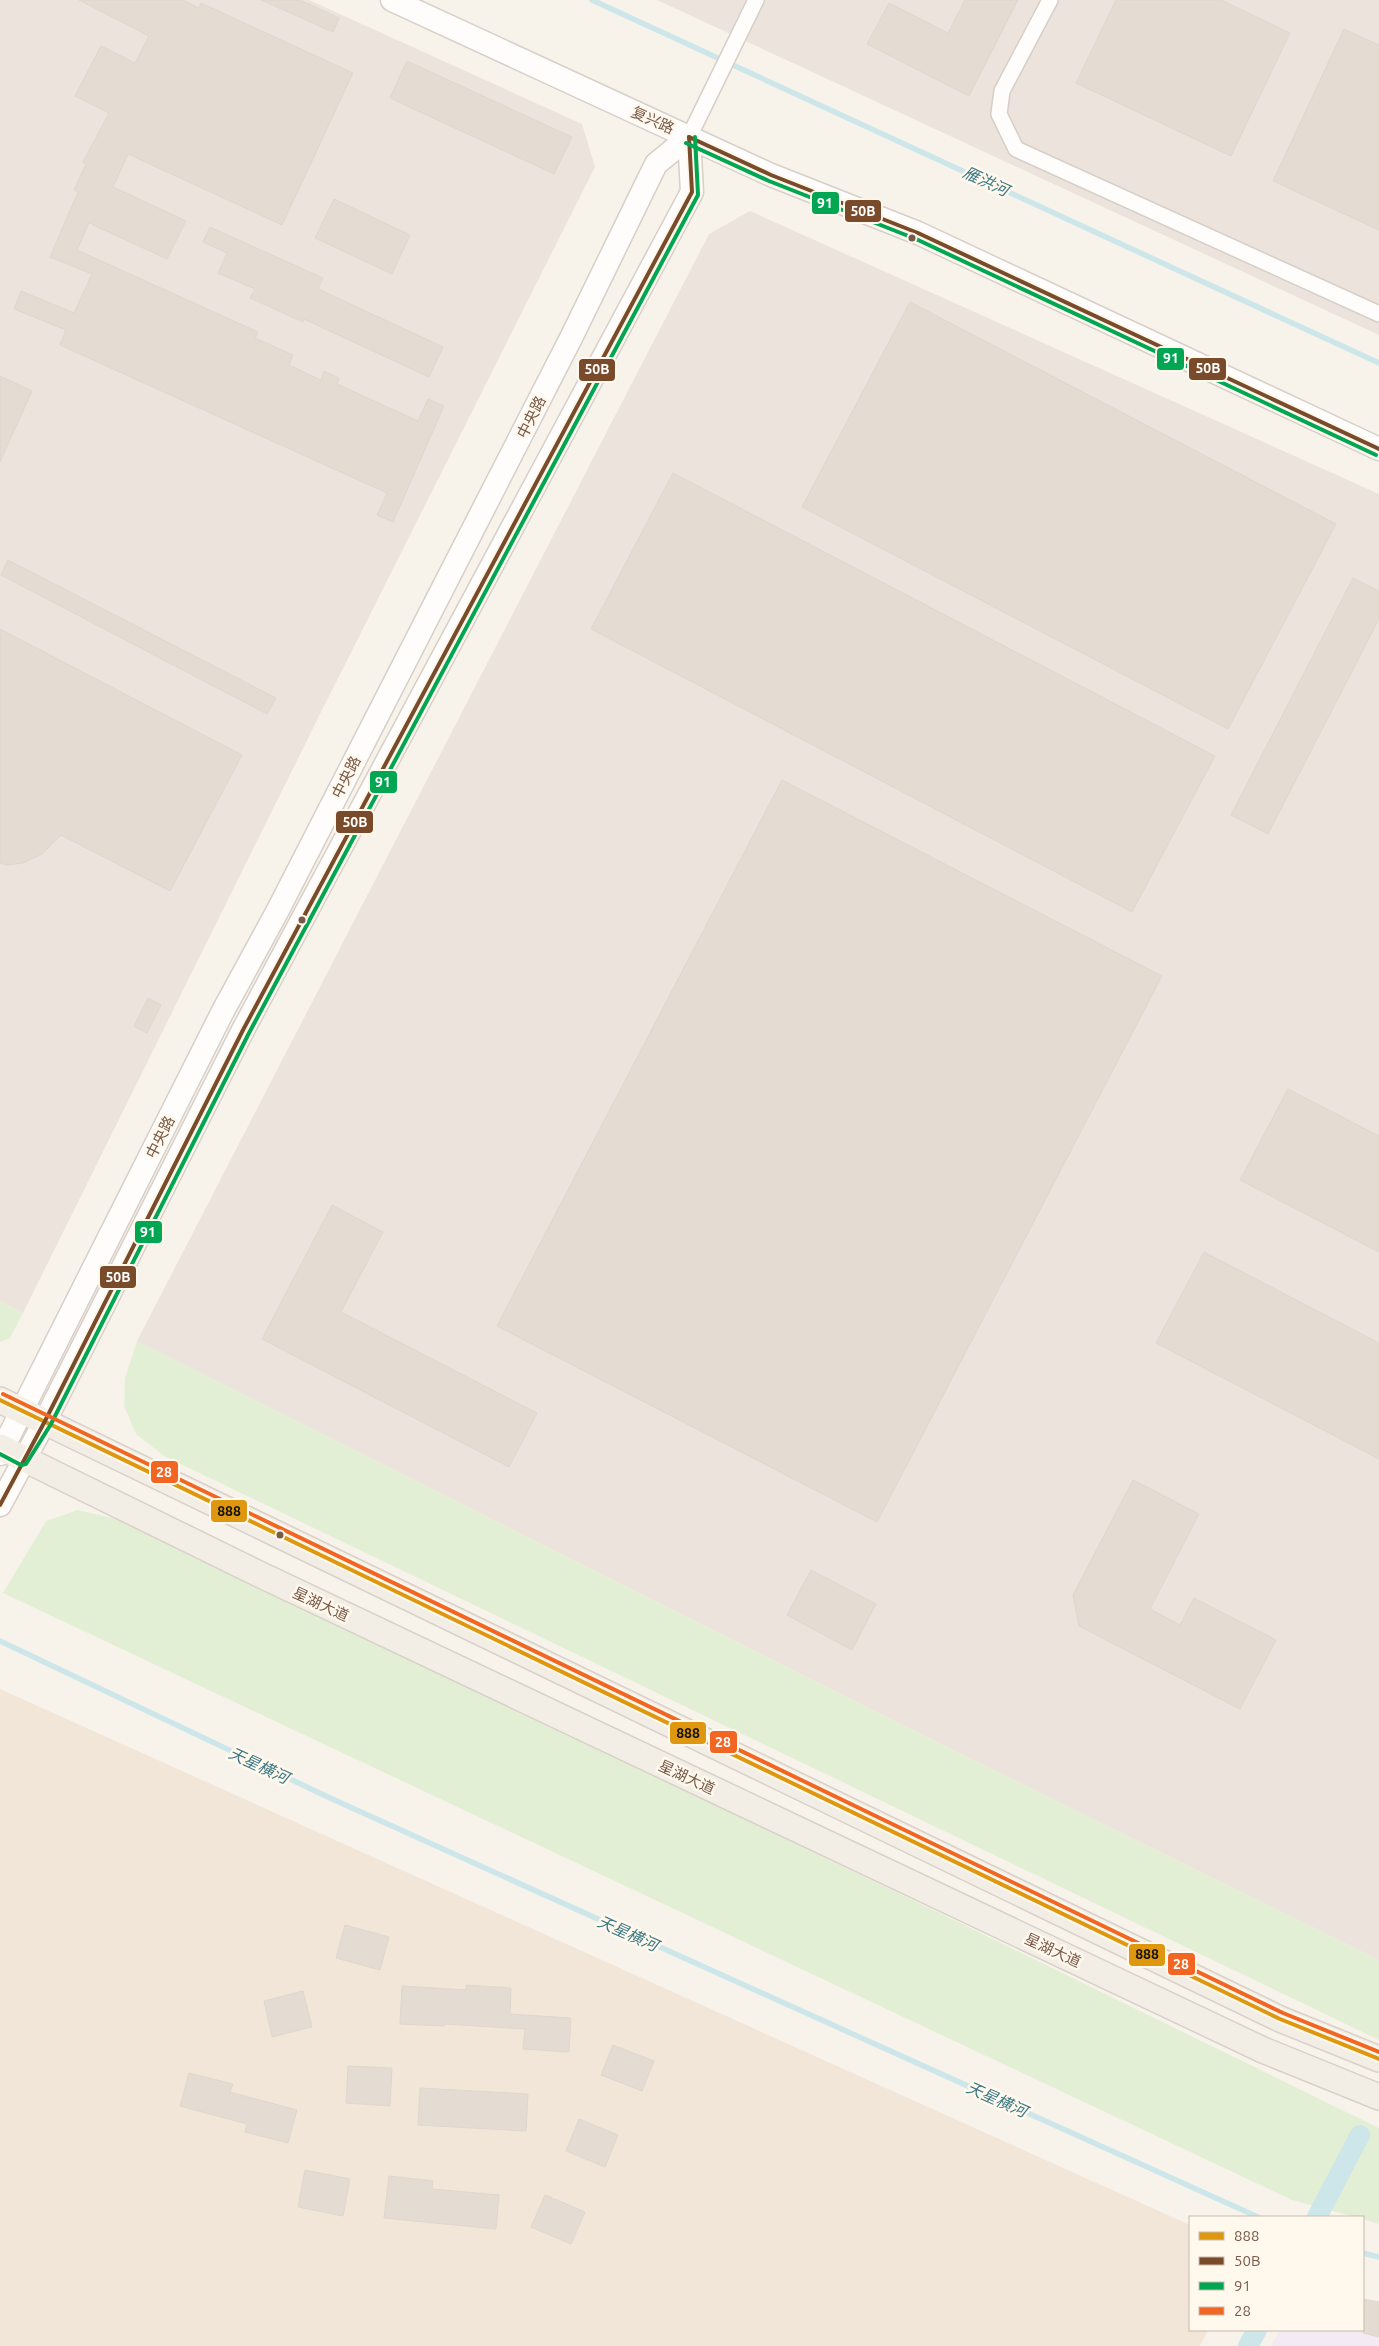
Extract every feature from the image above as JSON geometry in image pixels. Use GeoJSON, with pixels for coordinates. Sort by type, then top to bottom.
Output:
{"type":"FeatureCollection","features":[{"type":"Feature","properties":{"kind":"main road"},"geometry":{"type":"LineString","coordinates":[[0,1400],[1280,2019],[1379,2059]]}},
{"type":"Feature","properties":{"kind":"main road","name":"星湖大道"},"geometry":{"type":"LineString","coordinates":[[6,1452],[258,1574],[1264,2050],[1379,2097]]}},
{"type":"Feature","properties":{"kind":"street","name":"复兴路"},"geometry":{"type":"LineString","coordinates":[[392,0],[771,175],[918,233],[1379,449]]}},
{"type":"Feature","properties":{"kind":"street"},"geometry":{"type":"LineString","coordinates":[[1050,0],[1002,91],[999,114],[1016,149],[1379,314]]}},
{"type":"Feature","properties":{"kind":"street"},"geometry":{"type":"LineString","coordinates":[[690,137],[753,6]]}},
{"type":"Feature","properties":{"kind":"street","name":"中央路"},"geometry":{"type":"LineString","coordinates":[[0,1505],[6,1452],[22,1410],[223,1011],[278,910],[572,336],[656,164],[690,137]]}},
{"type":"Feature","properties":{"kind":"street","name":"中央路"},"geometry":{"type":"LineString","coordinates":[[6,1452],[45,1421],[243,1030],[692,192],[690,137]]}},
{"type":"Feature","properties":{"kind":"shaded area"},"geometry":{"type":"Polygon","coordinates":[[[0,0],[309,0],[582,124],[595,167],[321,712],[23,1313],[0,1301],[0,0]]]}},
{"type":"Feature","properties":{"kind":"shaded area"},"geometry":{"type":"Polygon","coordinates":[[[657,0],[1379,0],[1379,335],[808,70],[657,0]]]}},
{"type":"Feature","properties":{"kind":"shaded area"},"geometry":{"type":"Polygon","coordinates":[[[750,211],[1379,494],[1379,1960],[874,1711],[137,1341],[709,234],[750,211]]]}},
{"type":"Feature","properties":{"kind":"shaded area"},"geometry":{"type":"Polygon","coordinates":[[[0,1689],[1189,2225],[1189,2331],[1208,2331],[1200,2346],[0,2346],[0,1689]]]}},
{"type":"Feature","properties":{"kind":"shaded area"},"geometry":{"type":"Polygon","coordinates":[[[1364,2309],[1379,2313],[1379,2346],[1271,2346],[1279,2331],[1364,2331],[1364,2309]]]}},
{"type":"Feature","properties":{"kind":"green space"},"geometry":{"type":"Polygon","coordinates":[[[0,1301],[23,1313],[10,1338],[0,1342],[0,1301]]]}},
{"type":"Feature","properties":{"kind":"green space"},"geometry":{"type":"Polygon","coordinates":[[[137,1341],[874,1711],[1379,1960],[1379,2040],[164,1456],[136,1434],[124,1406],[125,1378],[137,1341]]]}},
{"type":"Feature","properties":{"kind":"green space"},"geometry":{"type":"Polygon","coordinates":[[[78,1510],[120,1520],[950,1918],[1379,2128],[1379,2224],[1364,2219],[1364,2216],[1351,2216],[1292,2200],[3,1593],[46,1521],[78,1510]]]}},
{"type":"Feature","properties":{"kind":"building"},"geometry":{"type":"Polygon","coordinates":[[[79,0],[183,0],[199,8],[201,3],[353,73],[282,225],[128,154],[113,187],[186,221],[167,259],[89,223],[77,250],[258,332],[255,338],[293,355],[289,365],[321,380],[324,371],[339,378],[337,384],[418,421],[428,399],[444,406],[393,522],[377,515],[387,493],[60,345],[66,330],[14,309],[21,291],[74,313],[92,274],[50,257],[78,192],[74,190],[86,164],[83,162],[109,113],[75,96],[101,46],[135,63],[149,36],[79,0]]]}},
{"type":"Feature","properties":{"kind":"building"},"geometry":{"type":"Polygon","coordinates":[[[261,0],[300,0],[339,18],[333,32],[261,0]]]}},
{"type":"Feature","properties":{"kind":"building"},"geometry":{"type":"Polygon","coordinates":[[[965,0],[1018,0],[969,96],[867,44],[889,3],[948,33],[965,0]]]}},
{"type":"Feature","properties":{"kind":"building"},"geometry":{"type":"Polygon","coordinates":[[[1116,0],[1221,0],[1290,33],[1231,156],[1076,83],[1116,0]]]}},
{"type":"Feature","properties":{"kind":"building"},"geometry":{"type":"Polygon","coordinates":[[[1344,29],[1379,45],[1379,230],[1273,181],[1344,29]]]}},
{"type":"Feature","properties":{"kind":"building"},"geometry":{"type":"Polygon","coordinates":[[[407,61],[572,137],[554,174],[390,98],[407,61]]]}},
{"type":"Feature","properties":{"kind":"building"},"geometry":{"type":"Polygon","coordinates":[[[334,199],[410,235],[392,274],[315,238],[334,199]]]}},
{"type":"Feature","properties":{"kind":"building"},"geometry":{"type":"Polygon","coordinates":[[[210,227],[323,278],[318,289],[443,347],[429,377],[304,319],[303,322],[250,298],[255,289],[218,273],[227,253],[203,242],[210,227]]]}},
{"type":"Feature","properties":{"kind":"building"},"geometry":{"type":"Polygon","coordinates":[[[910,302],[1336,524],[1228,729],[802,507],[910,302]]]}},
{"type":"Feature","properties":{"kind":"building"},"geometry":{"type":"Polygon","coordinates":[[[0,376],[32,391],[0,462],[0,376]]]}},
{"type":"Feature","properties":{"kind":"building"},"geometry":{"type":"Polygon","coordinates":[[[673,473],[1215,756],[1132,912],[591,629],[673,473]]]}},
{"type":"Feature","properties":{"kind":"building"},"geometry":{"type":"Polygon","coordinates":[[[8,560],[276,698],[267,714],[1,575],[8,560]]]}},
{"type":"Feature","properties":{"kind":"building"},"geometry":{"type":"Polygon","coordinates":[[[1353,578],[1379,591],[1379,619],[1268,834],[1231,815],[1353,578]]]}},
{"type":"Feature","properties":{"kind":"building"},"geometry":{"type":"Polygon","coordinates":[[[0,629],[242,755],[170,891],[61,835],[42,854],[23,863],[7,865],[0,863],[0,629]]]}},
{"type":"Feature","properties":{"kind":"building"},"geometry":{"type":"Polygon","coordinates":[[[782,780],[1162,976],[877,1522],[497,1326],[782,780]]]}},
{"type":"Feature","properties":{"kind":"building"},"geometry":{"type":"Polygon","coordinates":[[[148,998],[161,1005],[147,1033],[134,1026],[148,998]]]}},
{"type":"Feature","properties":{"kind":"building"},"geometry":{"type":"Polygon","coordinates":[[[1288,1089],[1379,1136],[1379,1252],[1240,1180],[1288,1089]]]}},
{"type":"Feature","properties":{"kind":"building"},"geometry":{"type":"Polygon","coordinates":[[[332,1205],[383,1232],[341,1312],[537,1413],[509,1467],[262,1339],[332,1205]]]}},
{"type":"Feature","properties":{"kind":"building"},"geometry":{"type":"Polygon","coordinates":[[[1204,1252],[1379,1343],[1379,1459],[1156,1343],[1204,1252]]]}},
{"type":"Feature","properties":{"kind":"building"},"geometry":{"type":"Polygon","coordinates":[[[1133,1480],[1199,1514],[1150,1609],[1180,1625],[1194,1598],[1276,1640],[1240,1709],[1079,1626],[1073,1595],[1133,1480]]]}},
{"type":"Feature","properties":{"kind":"building"},"geometry":{"type":"Polygon","coordinates":[[[811,1570],[876,1604],[852,1650],[787,1615],[811,1570]]]}},
{"type":"Feature","properties":{"kind":"building"},"geometry":{"type":"Polygon","coordinates":[[[345,1925],[389,1937],[380,1970],[336,1958],[345,1925]]]}},
{"type":"Feature","properties":{"kind":"building"},"geometry":{"type":"Polygon","coordinates":[[[466,1985],[511,1988],[510,2014],[571,2018],[569,2052],[523,2049],[525,2029],[445,2024],[444,2026],[400,2024],[402,1986],[466,1990],[466,1985]]]}},
{"type":"Feature","properties":{"kind":"building"},"geometry":{"type":"Polygon","coordinates":[[[303,1991],[312,2027],[272,2037],[264,2001],[303,1991]]]}},
{"type":"Feature","properties":{"kind":"building"},"geometry":{"type":"Polygon","coordinates":[[[613,2045],[654,2061],[642,2091],[601,2075],[613,2045]]]}},
{"type":"Feature","properties":{"kind":"building"},"geometry":{"type":"Polygon","coordinates":[[[348,2066],[392,2068],[390,2106],[346,2103],[348,2066]]]}},
{"type":"Feature","properties":{"kind":"building"},"geometry":{"type":"Polygon","coordinates":[[[189,2073],[233,2084],[230,2092],[297,2110],[288,2143],[245,2132],[247,2124],[180,2106],[189,2073]]]}},
{"type":"Feature","properties":{"kind":"building"},"geometry":{"type":"Polygon","coordinates":[[[420,2088],[528,2094],[526,2131],[418,2125],[420,2088]]]}},
{"type":"Feature","properties":{"kind":"building"},"geometry":{"type":"Polygon","coordinates":[[[579,2119],[618,2135],[605,2167],[566,2151],[579,2119]]]}},
{"type":"Feature","properties":{"kind":"building"},"geometry":{"type":"Polygon","coordinates":[[[305,2170],[350,2179],[343,2216],[298,2207],[305,2170]]]}},
{"type":"Feature","properties":{"kind":"building"},"geometry":{"type":"Polygon","coordinates":[[[389,2176],[433,2181],[432,2189],[499,2195],[496,2229],[384,2218],[389,2176]]]}},
{"type":"Feature","properties":{"kind":"building"},"geometry":{"type":"Polygon","coordinates":[[[545,2195],[585,2212],[571,2244],[531,2227],[545,2195]]]}},
{"type":"Feature","properties":{"kind":"building"},"geometry":{"type":"Polygon","coordinates":[[[1364,2299],[1379,2302],[1379,2337],[1363,2333],[1364,2299]]]}},
{"type":"Feature","properties":{"kind":"waterway","name":"雁洪河"},"geometry":{"type":"LineString","coordinates":[[592,0],[1379,363]]}},
{"type":"Feature","properties":{"kind":"waterway","name":"天星横河"},"geometry":{"type":"LineString","coordinates":[[0,1641],[330,1798],[1256,2216]]}},
{"type":"Feature","properties":{"kind":"waterway"},"geometry":{"type":"LineString","coordinates":[[1318,2216],[1360,2135]]}},
{"type":"Feature","properties":{"kind":"waterway","name":"天星横河"},"geometry":{"type":"LineString","coordinates":[[1364,2253],[1379,2257]]}},
{"type":"Feature","properties":{"kind":"waterway"},"geometry":{"type":"LineString","coordinates":[[1248,2346],[1256,2331]]}},
{"type":"Feature","properties":{"kind":"transit line","name":"50B"},"geometry":{"type":"LineString","coordinates":[[689,137],[771,175],[918,233],[1379,449]]}},
{"type":"Feature","properties":{"kind":"transit line","name":"50B"},"geometry":{"type":"LineString","coordinates":[[0,1505],[45,1421],[243,1030],[692,192],[689,137]]}},
{"type":"Feature","properties":{"kind":"transit line","name":"91"},"geometry":{"type":"LineString","coordinates":[[0,1454],[21,1465],[26,1464],[51,1424],[249,1033],[698,195],[695,137]]}},
{"type":"Feature","properties":{"kind":"transit line","name":"91"},"geometry":{"type":"LineString","coordinates":[[686,143],[769,181],[916,239],[1376,455]]}},
{"type":"Feature","properties":{"kind":"transit line","name":"28"},"geometry":{"type":"LineString","coordinates":[[3,1394],[1283,2013],[1379,2052]]}},
{"type":"Feature","properties":{"kind":"transit line","name":"888"},"geometry":{"type":"LineString","coordinates":[[0,1400],[1280,2019],[1379,2059]]}}]}
